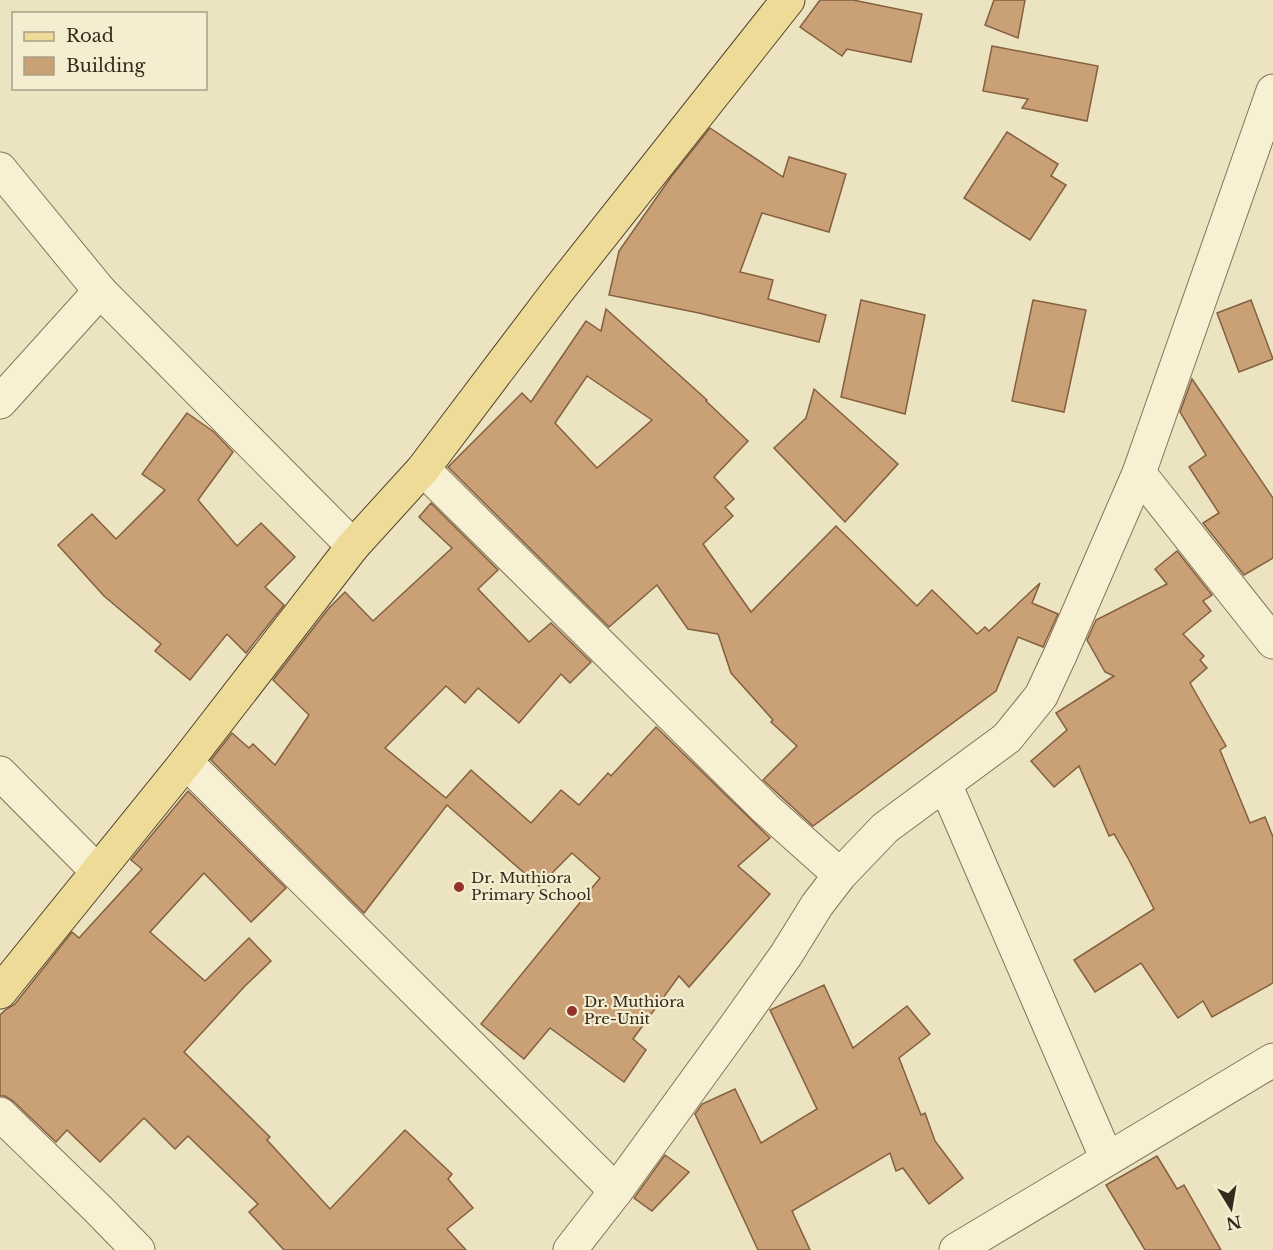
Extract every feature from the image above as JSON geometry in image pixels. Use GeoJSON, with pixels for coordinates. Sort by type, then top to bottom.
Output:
{"type":"FeatureCollection","features":[{"type":"Feature","properties":{"kind":"main road"},"geometry":{"type":"LineString","coordinates":[[0,992],[186,762],[353,546],[423,469],[556,293],[788,0]]}},
{"type":"Feature","properties":{"kind":"street"},"geometry":{"type":"LineString","coordinates":[[570,1250],[616,1191],[774,972],[840,874],[885,828],[1007,738],[1041,696],[1062,653],[1139,473],[1273,91]]}},
{"type":"Feature","properties":{"kind":"street"},"geometry":{"type":"LineString","coordinates":[[0,170],[100,291],[353,546]]}},
{"type":"Feature","properties":{"kind":"street"},"geometry":{"type":"LineString","coordinates":[[0,402],[100,291]]}},
{"type":"Feature","properties":{"kind":"street"},"geometry":{"type":"LineString","coordinates":[[423,469],[765,808],[840,874]]}},
{"type":"Feature","properties":{"kind":"street"},"geometry":{"type":"LineString","coordinates":[[1139,473],[1273,642]]}},
{"type":"Feature","properties":{"kind":"street"},"geometry":{"type":"LineString","coordinates":[[186,762],[616,1191]]}},
{"type":"Feature","properties":{"kind":"street"},"geometry":{"type":"LineString","coordinates":[[0,773],[97,872]]}},
{"type":"Feature","properties":{"kind":"street"},"geometry":{"type":"LineString","coordinates":[[945,784],[1107,1159]]}},
{"type":"Feature","properties":{"kind":"street"},"geometry":{"type":"LineString","coordinates":[[956,1250],[1273,1060]]}},
{"type":"Feature","properties":{"kind":"street"},"geometry":{"type":"LineString","coordinates":[[0,1114],[138,1250]]}},
{"type":"Feature","properties":{"kind":"building"},"geometry":{"type":"Polygon","coordinates":[[[820,0],[853,0],[922,14],[911,62],[847,49],[842,56],[800,27],[820,0]]]}},
{"type":"Feature","properties":{"kind":"building"},"geometry":{"type":"Polygon","coordinates":[[[994,0],[1025,0],[1018,38],[985,25],[994,0]]]}},
{"type":"Feature","properties":{"kind":"building"},"geometry":{"type":"Polygon","coordinates":[[[992,46],[1098,66],[1087,121],[1022,108],[1028,99],[983,91],[992,46]]]}},
{"type":"Feature","properties":{"kind":"building"},"geometry":{"type":"Polygon","coordinates":[[[710,128],[783,177],[789,157],[846,174],[829,232],[762,213],[740,272],[773,280],[768,299],[826,315],[819,342],[699,313],[609,295],[619,251],[671,177],[710,128]]]}},
{"type":"Feature","properties":{"kind":"building"},"geometry":{"type":"Polygon","coordinates":[[[1007,132],[1058,164],[1051,176],[1066,185],[1030,240],[964,198],[1007,132]]]}},
{"type":"Feature","properties":{"kind":"building"},"geometry":{"type":"Polygon","coordinates":[[[861,300],[925,315],[905,414],[841,397],[861,300]]]}},
{"type":"Feature","properties":{"kind":"building"},"geometry":{"type":"Polygon","coordinates":[[[1033,300],[1086,310],[1064,412],[1012,401],[1033,300]]]}},
{"type":"Feature","properties":{"kind":"building"},"geometry":{"type":"Polygon","coordinates":[[[1251,300],[1273,359],[1239,372],[1217,313],[1251,300]]]}},
{"type":"Feature","properties":{"kind":"building"},"geometry":{"type":"Polygon","coordinates":[[[606,309],[707,400],[748,441],[714,477],[734,499],[725,507],[733,516],[703,544],[751,612],[836,526],[917,606],[932,590],[977,634],[985,627],[989,631],[1040,583],[1032,603],[1058,614],[1043,647],[1018,637],[996,691],[813,826],[763,780],[797,746],[771,722],[773,720],[731,673],[718,634],[688,629],[657,585],[609,627],[448,467],[522,393],[531,402],[586,321],[601,331],[606,309]],[[587,376],[555,423],[597,468],[652,420],[587,376]]]}},
{"type":"Feature","properties":{"kind":"building"},"geometry":{"type":"Polygon","coordinates":[[[1192,379],[1273,498],[1273,558],[1244,575],[1203,523],[1219,513],[1189,467],[1206,455],[1180,412],[1192,379]]]}},
{"type":"Feature","properties":{"kind":"building"},"geometry":{"type":"Polygon","coordinates":[[[814,389],[898,464],[845,522],[774,448],[806,418],[814,389]]]}},
{"type":"Feature","properties":{"kind":"building"},"geometry":{"type":"Polygon","coordinates":[[[187,413],[214,432],[233,452],[198,500],[237,546],[261,523],[295,557],[265,587],[284,605],[246,653],[227,634],[190,680],[155,651],[161,644],[104,596],[58,545],[92,514],[116,539],[165,490],[142,474],[187,413]]]}},
{"type":"Feature","properties":{"kind":"building"},"geometry":{"type":"Polygon","coordinates":[[[431,503],[498,570],[478,589],[529,642],[551,623],[591,662],[570,683],[561,674],[519,723],[478,688],[465,703],[446,686],[385,748],[446,798],[471,770],[531,823],[561,790],[579,805],[608,773],[611,776],[656,727],[770,838],[738,866],[770,894],[689,987],[679,976],[633,1039],[646,1050],[624,1082],[550,1028],[524,1059],[481,1024],[600,878],[572,853],[539,886],[447,805],[364,913],[211,760],[232,733],[249,748],[253,744],[275,765],[309,715],[273,680],[329,608],[345,592],[373,621],[452,548],[419,517],[431,503]]]}},
{"type":"Feature","properties":{"kind":"building"},"geometry":{"type":"Polygon","coordinates":[[[1177,551],[1212,595],[1203,601],[1211,611],[1183,634],[1204,656],[1200,660],[1207,668],[1190,683],[1226,746],[1220,750],[1250,823],[1265,817],[1273,837],[1273,983],[1212,1017],[1203,1001],[1178,1018],[1141,963],[1095,992],[1074,960],[1154,909],[1114,834],[1109,836],[1079,766],[1054,787],[1031,761],[1067,730],[1056,713],[1114,676],[1105,672],[1087,640],[1096,620],[1167,584],[1155,569],[1177,551]]]}},
{"type":"Feature","properties":{"kind":"building"},"geometry":{"type":"Polygon","coordinates":[[[188,791],[286,888],[251,922],[204,873],[150,932],[205,981],[249,938],[271,961],[184,1052],[270,1137],[267,1140],[330,1209],[405,1130],[452,1174],[448,1179],[473,1208],[447,1229],[466,1250],[284,1250],[249,1212],[258,1204],[188,1136],[175,1149],[144,1118],[100,1162],[67,1130],[56,1142],[13,1101],[0,1096],[0,1015],[15,1004],[72,932],[79,938],[142,869],[131,860],[188,791]]]}},
{"type":"Feature","properties":{"kind":"building"},"geometry":{"type":"Polygon","coordinates":[[[824,985],[853,1048],[907,1006],[930,1034],[899,1058],[921,1115],[925,1113],[935,1141],[963,1178],[929,1204],[903,1168],[896,1171],[890,1153],[792,1211],[810,1250],[758,1250],[695,1114],[702,1104],[735,1089],[761,1143],[817,1109],[770,1010],[824,985]]]}},
{"type":"Feature","properties":{"kind":"building"},"geometry":{"type":"Polygon","coordinates":[[[665,1155],[689,1172],[652,1211],[634,1198],[665,1155]]]}},
{"type":"Feature","properties":{"kind":"building"},"geometry":{"type":"Polygon","coordinates":[[[1157,1156],[1177,1189],[1184,1185],[1221,1250],[1145,1250],[1106,1185],[1157,1156]]]}},
{"type":"Feature","properties":{"kind":"place","name":"Dr. Muthiora Primary School"},"geometry":{"type":"Point","coordinates":[459,887]}},
{"type":"Feature","properties":{"kind":"place","name":"Dr. Muthiora Pre-Unit"},"geometry":{"type":"Point","coordinates":[572,1011]}}]}
